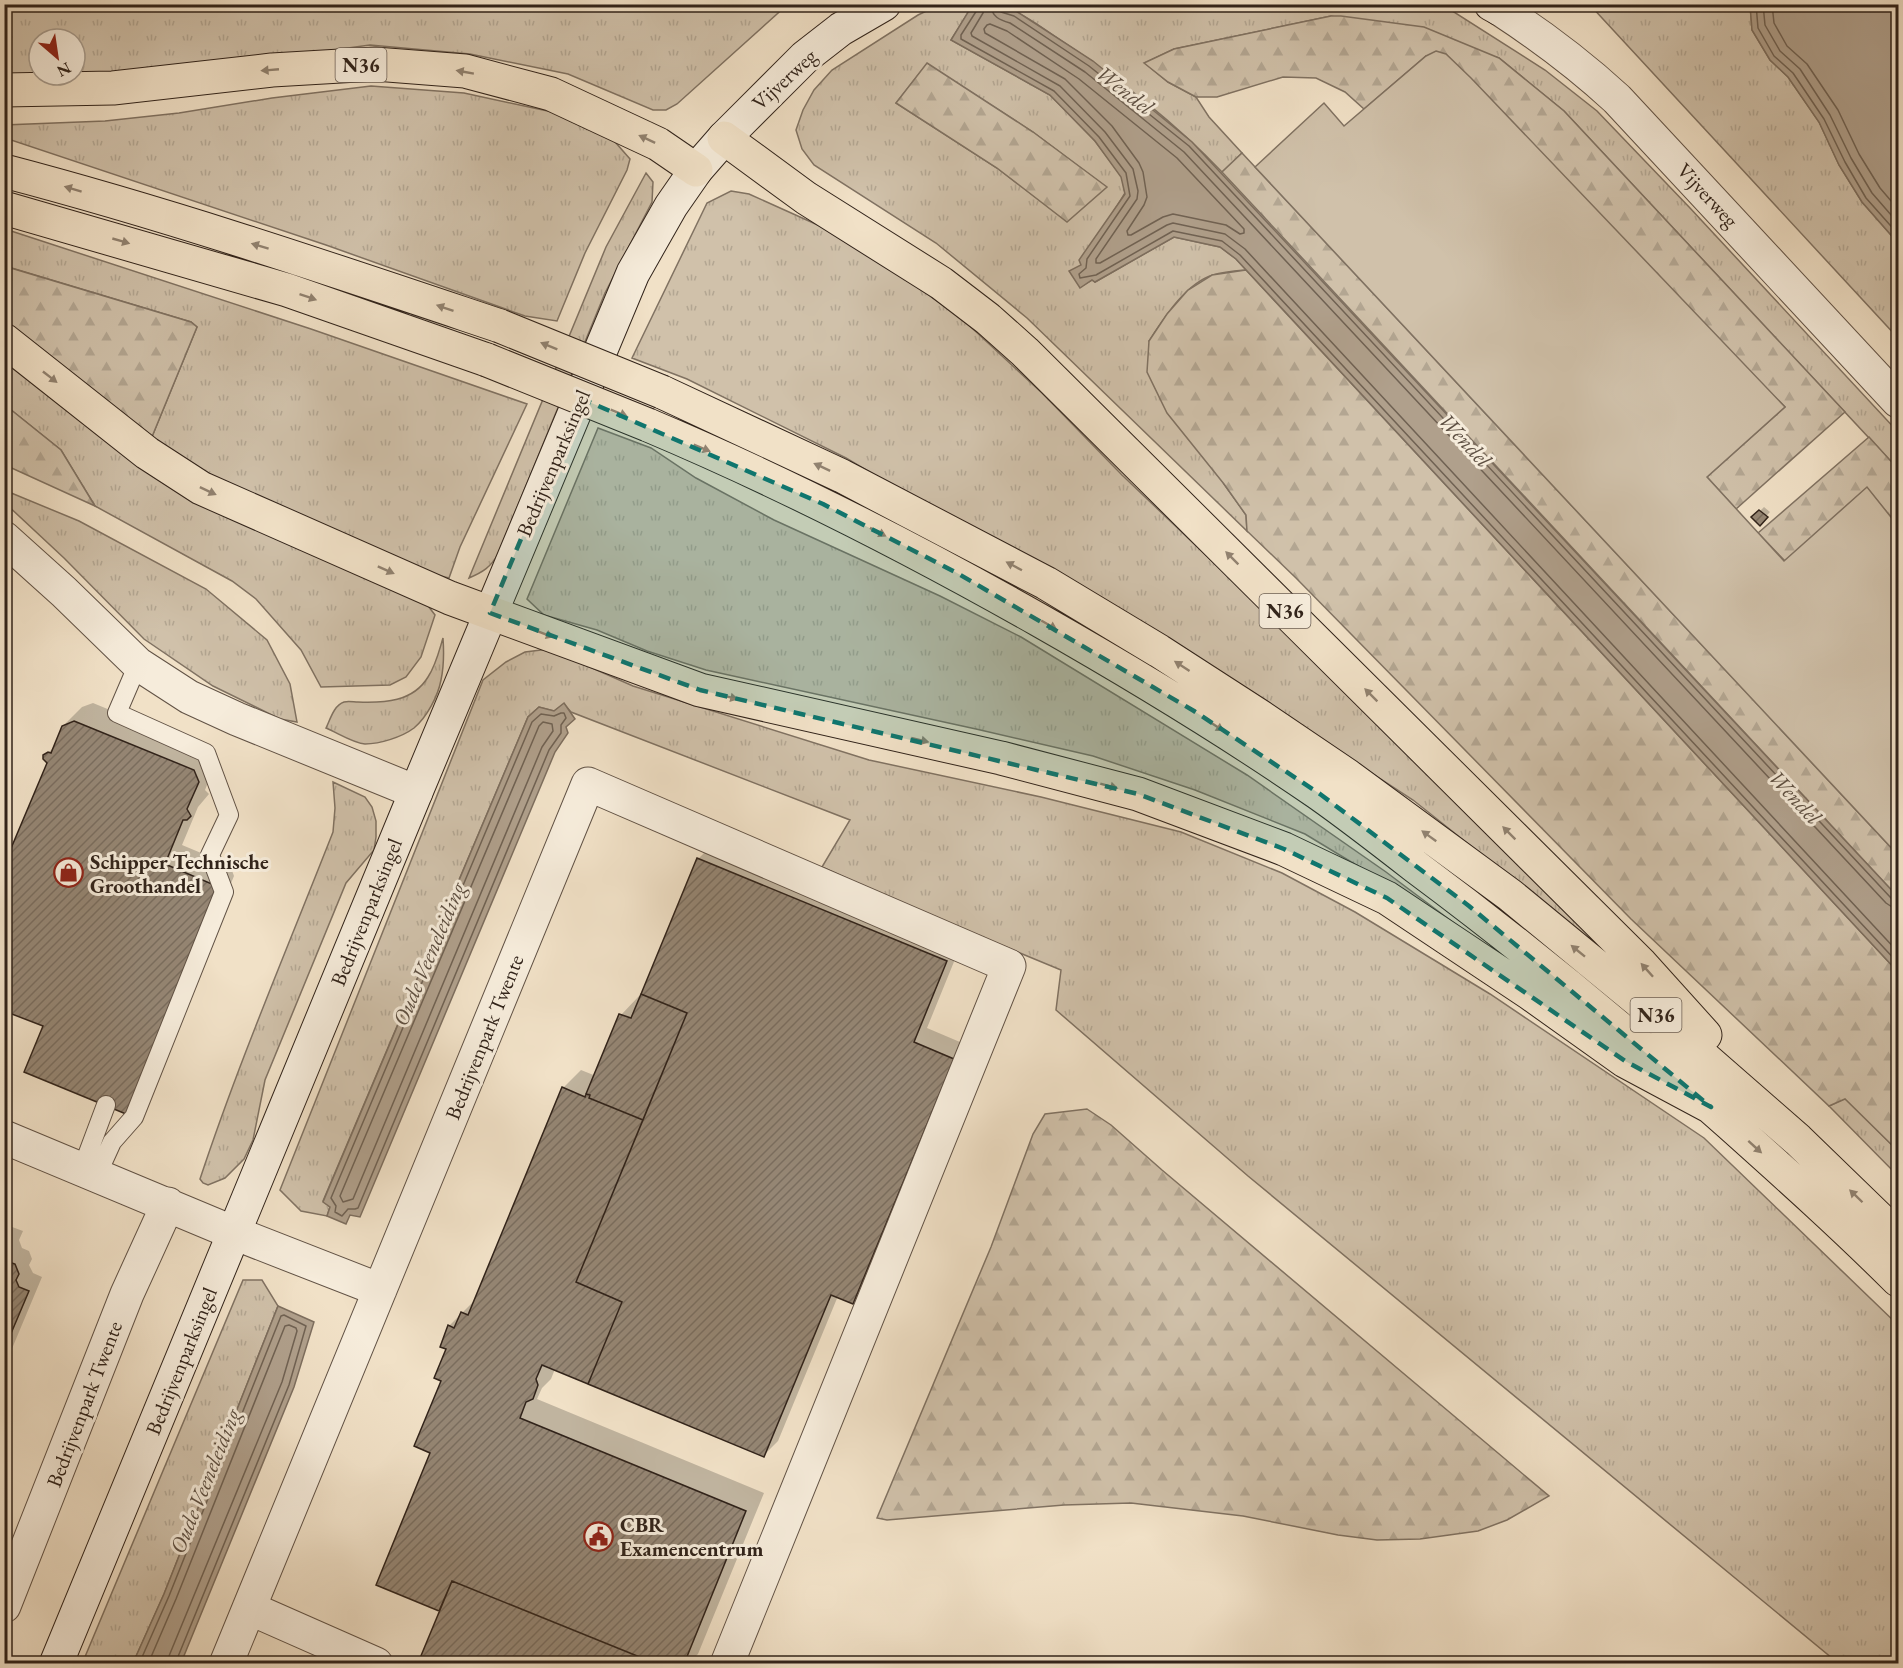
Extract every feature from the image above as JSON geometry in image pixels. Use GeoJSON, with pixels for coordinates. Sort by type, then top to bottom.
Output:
{"type":"FeatureCollection","features":[{"type":"Feature","properties":{"kind":"highway","name":"N36"},"geometry":{"type":"LineString","coordinates":[[4,90],[113,88],[272,70],[375,64],[465,71],[551,94],[658,144],[696,170]]}},
{"type":"Feature","properties":{"kind":"highway","name":"N36"},"geometry":{"type":"LineString","coordinates":[[724,138],[806,198],[941,283],[988,319],[1025,352],[1641,964],[1798,1140]]}},
{"type":"Feature","properties":{"kind":"highway","name":"N36"},"geometry":{"type":"LineString","coordinates":[[4,171],[60,185],[270,249],[500,326],[662,392],[842,476],[1046,583],[1159,651],[1258,715],[1348,776],[1510,895],[1639,1001],[1798,1140],[1899,1237]]}},
{"type":"Feature","properties":{"kind":"highway","name":"N36"},"geometry":{"type":"LineString","coordinates":[[4,208],[287,290],[487,360],[648,425],[735,462],[823,504],[946,568],[1093,650],[1194,711],[1320,794],[1469,906],[1585,999],[1711,1107],[1859,1240],[1899,1280]]}},
{"type":"Feature","properties":{"kind":"highway","name":"N36"},"geometry":{"type":"LineString","coordinates":[[4,340],[147,453],[201,488],[441,595],[700,690],[1001,758],[1138,794],[1284,849],[1387,898],[1531,994],[1625,1061],[1711,1107]]}},
{"type":"Feature","properties":{"kind":"street","name":"Vijverweg"},"geometry":{"type":"LineString","coordinates":[[696,170],[724,138],[805,57],[841,29],[884,4]]}},
{"type":"Feature","properties":{"kind":"street","name":"Vijverweg"},"geometry":{"type":"LineString","coordinates":[[1498,6],[1581,66],[1617,99],[1899,401]]}},
{"type":"Feature","properties":{"kind":"street","name":"Bedrijvenparksingel"},"geometry":{"type":"LineString","coordinates":[[56,1664],[490,613],[633,273],[671,206],[696,170]]}},
{"type":"Feature","properties":{"kind":"street"},"geometry":{"type":"LineString","coordinates":[[4,538],[138,664],[189,697],[227,715],[416,792]]}},
{"type":"Feature","properties":{"kind":"street","name":"Bedrijvenpark Twente"},"geometry":{"type":"LineString","coordinates":[[226,1664],[588,784],[1009,966],[727,1664]]}},
{"type":"Feature","properties":{"kind":"street"},"geometry":{"type":"LineString","coordinates":[[4,1137],[234,1233],[380,1290]]}},
{"type":"Feature","properties":{"kind":"street","name":"Bedrijvenpark Twente"},"geometry":{"type":"LineString","coordinates":[[4,1606],[127,1294],[168,1204]]}},
{"type":"Feature","properties":{"kind":"street"},"geometry":{"type":"LineString","coordinates":[[249,1608],[376,1664]]}},
{"type":"Feature","properties":{"kind":"lane"},"geometry":{"type":"LineString","coordinates":[[89,1172],[134,1117],[224,892],[210,855],[229,815],[206,753],[117,713],[138,664]]}},
{"type":"Feature","properties":{"kind":"lane"},"geometry":{"type":"LineString","coordinates":[[89,1172],[106,1105]]}},
{"type":"Feature","properties":{"kind":"highlighted area"},"geometry":{"type":"Polygon","coordinates":[[[580,398],[823,504],[957,573],[1194,711],[1320,794],[1469,906],[1711,1107],[1625,1061],[1387,898],[1284,849],[1138,794],[700,690],[490,613],[580,398]]]}},
{"type":"Feature","properties":{"kind":"green space"},"geometry":{"type":"Polygon","coordinates":[[[4,5],[787,5],[677,104],[666,110],[653,110],[568,74],[470,54],[370,45],[267,59],[87,77],[87,27],[27,27],[27,83],[5,85],[4,5]]]}},
{"type":"Feature","properties":{"kind":"green space"},"geometry":{"type":"Polygon","coordinates":[[[939,5],[973,5],[951,40],[1050,95],[1095,141],[1122,177],[1125,193],[1081,265],[1080,287],[1092,280],[1095,282],[1174,237],[1220,247],[1246,270],[1213,275],[1194,285],[1176,302],[1149,341],[1224,484],[1246,515],[1247,531],[1027,318],[936,243],[814,165],[802,149],[796,130],[803,110],[814,90],[832,70],[918,15],[939,5]],[[927,64],[896,103],[997,168],[1067,221],[1106,187],[1033,132],[927,64]]]}},
{"type":"Feature","properties":{"kind":"green space"},"geometry":{"type":"Polygon","coordinates":[[[996,5],[1443,5],[1545,70],[1597,111],[1898,432],[1898,469],[1564,111],[1499,58],[1331,16],[1174,49],[1145,63],[1168,82],[1196,97],[1209,117],[1242,153],[1222,172],[1165,118],[1103,70],[1030,20],[996,5]]]}},
{"type":"Feature","properties":{"kind":"green space"},"geometry":{"type":"Polygon","coordinates":[[[1590,5],[1750,5],[1752,30],[1770,60],[1788,77],[1819,122],[1839,165],[1862,202],[1898,243],[1898,338],[1590,5]]]}},
{"type":"Feature","properties":{"kind":"green space"},"geometry":{"type":"Polygon","coordinates":[[[1331,16],[1424,27],[1499,58],[1564,111],[1845,412],[1736,509],[1707,477],[1785,407],[1426,56],[1364,109],[1345,92],[1316,78],[1283,77],[1217,97],[1196,97],[1168,82],[1144,63],[1174,49],[1331,16]]]}},
{"type":"Feature","properties":{"kind":"green space"},"geometry":{"type":"Polygon","coordinates":[[[1436,51],[1446,54],[1471,78],[1785,407],[1707,477],[1784,561],[1867,487],[1898,526],[1898,855],[1255,167],[1324,103],[1344,126],[1426,56],[1436,51]]]}},
{"type":"Feature","properties":{"kind":"green space"},"geometry":{"type":"Polygon","coordinates":[[[927,63],[1033,132],[1107,187],[1067,222],[997,168],[896,103],[927,63]]]}},
{"type":"Feature","properties":{"kind":"green space"},"geometry":{"type":"Polygon","coordinates":[[[371,86],[464,93],[557,113],[608,134],[630,159],[627,170],[585,253],[557,321],[525,316],[326,245],[5,138],[4,125],[105,121],[371,86]]]}},
{"type":"Feature","properties":{"kind":"green space"},"geometry":{"type":"Polygon","coordinates":[[[1242,153],[1898,855],[1898,897],[1222,172],[1242,153]]]}},
{"type":"Feature","properties":{"kind":"green space"},"geometry":{"type":"Polygon","coordinates":[[[646,173],[653,182],[652,202],[605,293],[498,554],[486,569],[469,578],[606,247],[646,173]]]}},
{"type":"Feature","properties":{"kind":"green space"},"geometry":{"type":"Polygon","coordinates":[[[731,191],[749,194],[820,226],[959,316],[1042,393],[1122,475],[1633,963],[1625,973],[1413,800],[1184,651],[945,517],[846,458],[687,379],[632,358],[707,203],[731,191]]]}},
{"type":"Feature","properties":{"kind":"green space"},"geometry":{"type":"Polygon","coordinates":[[[5,229],[311,329],[527,404],[460,547],[449,578],[428,573],[325,531],[149,444],[197,327],[191,322],[5,266],[5,229]]]}},
{"type":"Feature","properties":{"kind":"green space"},"geometry":{"type":"Polygon","coordinates":[[[4,266],[191,322],[197,327],[149,444],[5,325],[4,266]]]}},
{"type":"Feature","properties":{"kind":"green space"},"geometry":{"type":"Polygon","coordinates":[[[1246,270],[1898,972],[1898,1151],[1845,1099],[1829,1106],[1631,919],[1247,531],[1246,515],[1167,413],[1147,372],[1149,341],[1167,314],[1188,290],[1212,275],[1246,270]]]}},
{"type":"Feature","properties":{"kind":"green space"},"geometry":{"type":"Polygon","coordinates":[[[4,352],[82,417],[419,594],[435,615],[421,657],[406,677],[390,685],[321,687],[301,650],[256,599],[232,581],[95,506],[61,450],[5,405],[4,352]]]}},
{"type":"Feature","properties":{"kind":"green space"},"geometry":{"type":"Polygon","coordinates":[[[5,405],[61,450],[95,506],[5,465],[5,405]]]}},
{"type":"Feature","properties":{"kind":"green space"},"geometry":{"type":"Polygon","coordinates":[[[598,428],[651,448],[696,478],[774,520],[940,596],[1021,637],[1247,775],[1386,872],[1462,929],[1305,834],[1195,790],[1093,756],[706,670],[647,651],[597,630],[544,615],[527,599],[598,428]]]}},
{"type":"Feature","properties":{"kind":"green space"},"geometry":{"type":"Polygon","coordinates":[[[1869,437],[1898,469],[1898,526],[1867,488],[1785,561],[1758,533],[1869,437]]]}},
{"type":"Feature","properties":{"kind":"green space"},"geometry":{"type":"Polygon","coordinates":[[[4,490],[79,521],[206,589],[267,640],[290,684],[297,722],[280,719],[213,686],[144,639],[64,558],[5,503],[4,490]]]}},
{"type":"Feature","properties":{"kind":"green space"},"geometry":{"type":"Polygon","coordinates":[[[443,638],[444,654],[440,686],[427,712],[414,728],[391,739],[365,744],[326,728],[335,709],[344,702],[388,701],[414,692],[431,672],[443,638]]]}},
{"type":"Feature","properties":{"kind":"green space"},"geometry":{"type":"Polygon","coordinates":[[[549,649],[633,686],[869,760],[1041,797],[1181,832],[1282,873],[1355,912],[1490,994],[1704,1138],[1898,1325],[1898,1663],[1838,1663],[1248,1176],[1056,1010],[1061,970],[909,907],[822,867],[850,820],[571,712],[564,704],[554,711],[539,707],[528,717],[323,1201],[330,1207],[327,1216],[301,1211],[280,1190],[483,680],[506,662],[525,652],[549,649]]]}},
{"type":"Feature","properties":{"kind":"green space"},"geometry":{"type":"Polygon","coordinates":[[[333,782],[365,797],[372,807],[376,821],[374,850],[346,883],[265,1080],[253,1140],[244,1159],[225,1178],[208,1185],[200,1179],[215,1135],[333,832],[335,808],[333,782]]]}},
{"type":"Feature","properties":{"kind":"green space"},"geometry":{"type":"Polygon","coordinates":[[[1845,1098],[1898,1151],[1898,1176],[1829,1106],[1845,1098]]]}},
{"type":"Feature","properties":{"kind":"green space"},"geometry":{"type":"Polygon","coordinates":[[[1087,1109],[1111,1125],[1549,1496],[1507,1520],[1478,1531],[1420,1539],[1377,1540],[1338,1535],[1243,1516],[1131,1503],[1064,1505],[887,1520],[877,1518],[991,1247],[1033,1134],[1045,1114],[1087,1109]]]}},
{"type":"Feature","properties":{"kind":"green space"},"geometry":{"type":"Polygon","coordinates":[[[243,1280],[262,1280],[278,1306],[164,1594],[133,1663],[82,1664],[243,1280]]]}},
{"type":"Feature","properties":{"kind":"water","name":"Wendel"},"geometry":{"type":"Polygon","coordinates":[[[973,4],[996,5],[1016,11],[1093,61],[1192,142],[1898,897],[1898,972],[1236,259],[1220,247],[1174,237],[1095,282],[1092,280],[1080,288],[1069,271],[1081,265],[1079,260],[1125,194],[1121,177],[1095,141],[1050,95],[951,40],[973,4]]]}},
{"type":"Feature","properties":{"kind":"water"},"geometry":{"type":"Polygon","coordinates":[[[1750,5],[1898,5],[1898,243],[1862,202],[1839,165],[1819,122],[1788,77],[1770,60],[1752,30],[1750,5]]]}},
{"type":"Feature","properties":{"kind":"water","name":"Oude Veeneleiding"},"geometry":{"type":"Polygon","coordinates":[[[564,703],[575,719],[566,727],[568,733],[555,752],[360,1217],[350,1215],[346,1224],[327,1216],[330,1207],[323,1202],[528,717],[539,707],[554,711],[564,703]]]}},
{"type":"Feature","properties":{"kind":"water"},"geometry":{"type":"Polygon","coordinates":[[[278,1306],[314,1322],[294,1387],[181,1663],[133,1663],[164,1594],[278,1306]]]}},
{"type":"Feature","properties":{"kind":"building"},"geometry":{"type":"Polygon","coordinates":[[[1759,510],[1768,517],[1760,526],[1751,517],[1759,510]]]}},
{"type":"Feature","properties":{"kind":"building"},"geometry":{"type":"Polygon","coordinates":[[[74,721],[194,770],[199,782],[187,809],[191,816],[183,820],[165,864],[212,884],[217,895],[126,1114],[24,1072],[43,1026],[4,1011],[4,865],[47,763],[43,755],[51,753],[62,726],[74,721]]]}},
{"type":"Feature","properties":{"kind":"building"},"geometry":{"type":"Polygon","coordinates":[[[697,858],[947,961],[914,1042],[954,1059],[853,1304],[831,1295],[764,1457],[588,1384],[622,1302],[576,1282],[687,1013],[641,994],[697,858]]]}},
{"type":"Feature","properties":{"kind":"building"},"geometry":{"type":"Polygon","coordinates":[[[641,994],[687,1013],[643,1120],[589,1098],[590,1095],[586,1094],[619,1014],[631,1018],[641,994]]]}},
{"type":"Feature","properties":{"kind":"building"},"geometry":{"type":"Polygon","coordinates":[[[562,1087],[585,1097],[586,1094],[590,1095],[589,1098],[643,1120],[576,1282],[622,1302],[588,1384],[542,1365],[536,1379],[538,1385],[533,1399],[526,1402],[520,1418],[746,1511],[684,1664],[657,1664],[452,1581],[439,1611],[376,1585],[430,1453],[414,1446],[441,1381],[434,1378],[446,1349],[440,1347],[448,1325],[454,1328],[461,1312],[468,1315],[562,1087]]]}},
{"type":"Feature","properties":{"kind":"building"},"geometry":{"type":"Polygon","coordinates":[[[4,1243],[10,1245],[6,1255],[9,1262],[15,1264],[19,1274],[16,1280],[19,1287],[29,1291],[4,1350],[4,1243]]]}},
{"type":"Feature","properties":{"kind":"building"},"geometry":{"type":"Polygon","coordinates":[[[452,1581],[657,1664],[418,1663],[452,1581]]]}},
{"type":"Feature","properties":{"kind":"place","name":"Schipper Technische Groothandel"},"geometry":{"type":"Point","coordinates":[69,873]}},
{"type":"Feature","properties":{"kind":"place","name":"CBR Examencentrum"},"geometry":{"type":"Point","coordinates":[599,1536]}}]}
